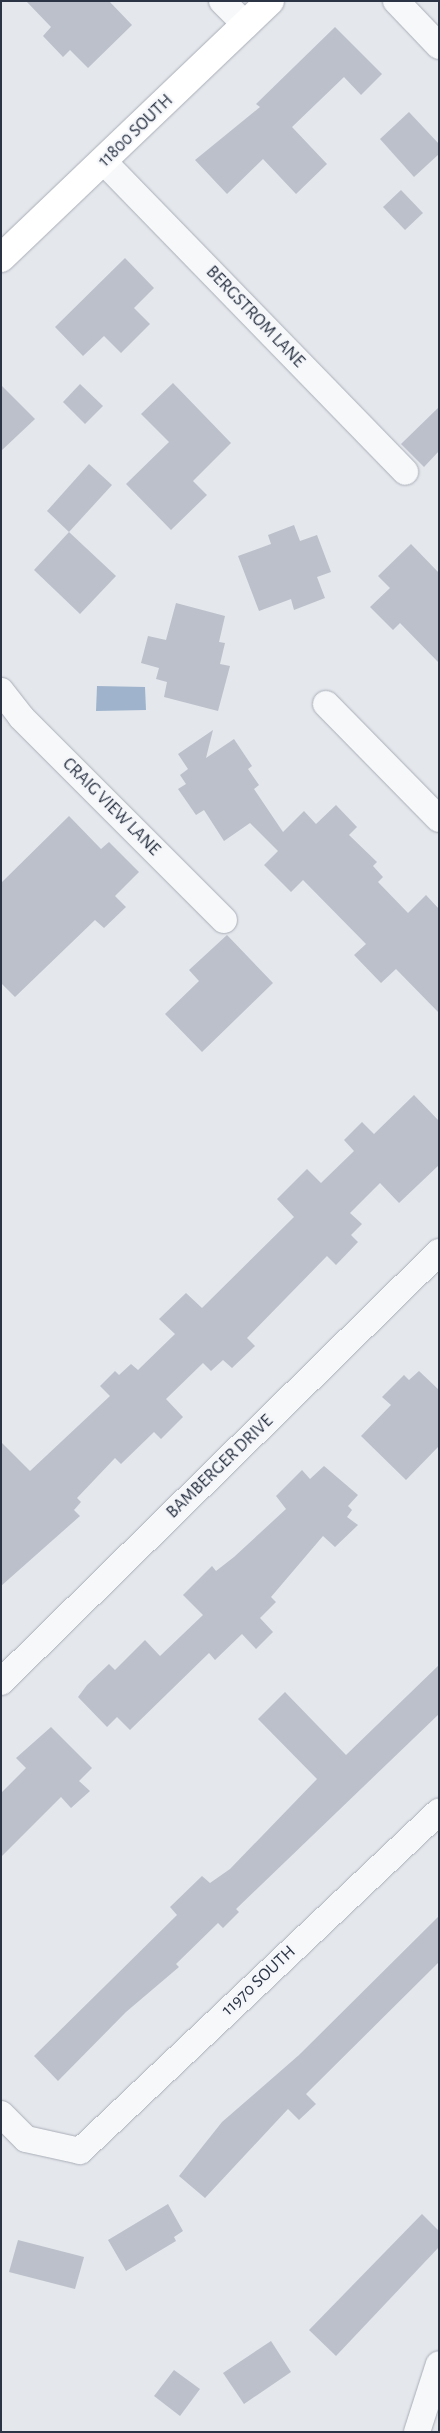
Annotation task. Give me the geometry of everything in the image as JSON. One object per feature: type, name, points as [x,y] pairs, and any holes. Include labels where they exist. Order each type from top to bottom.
[{"type":"main road","name":"11800 SOUTH","points":[[1,258],[104,162],[270,1]]},
{"type":"street","points":[[222,1],[246,25]]},
{"type":"street","points":[[396,1],[439,46]]},
{"type":"street","name":"BERGSTROM LANE","points":[[104,162],[405,472]]},
{"type":"street","name":"CRAIG VIEW LANE","points":[[1,691],[21,717],[224,920]]},
{"type":"street","points":[[326,704],[439,818]]},
{"type":"street","name":"BAMBERGER DRIVE","points":[[1,1682],[439,1252]]},
{"type":"street","name":"11970 SOUTH","points":[[1,2114],[26,2139],[80,2150],[439,1812]]},
{"type":"street","points":[[416,2432],[439,2364]]},
{"type":"water","points":[[97,686],[145,687],[146,710],[96,711]]},
{"type":"building","points":[[26,1],[109,1],[132,25],[88,68],[70,50],[63,57],[43,36],[51,27]]},
{"type":"building","points":[[335,27],[382,74],[361,95],[344,77],[292,127],[327,164],[296,194],[263,159],[227,194],[195,160],[260,107],[256,104]]},
{"type":"building","points":[[409,112],[439,144],[439,154],[414,177],[380,139]]},
{"type":"building","points":[[401,190],[423,213],[405,230],[383,207]]},
{"type":"building","points":[[125,258],[154,288],[134,308],[150,324],[121,353],[104,336],[83,356],[55,327]]},
{"type":"building","points":[[173,383],[231,443],[193,481],[207,495],[171,530],[126,484],[169,442],[141,414]]},
{"type":"building","points":[[80,384],[103,406],[85,424],[63,402]]},
{"type":"building","points":[[1,385],[35,419],[1,451]]},
{"type":"building","points":[[439,407],[439,451],[424,467],[401,444]]},
{"type":"building","points":[[89,464],[112,485],[69,532],[47,511]]},
{"type":"building","points":[[294,525],[300,541],[317,535],[331,572],[317,577],[325,598],[294,610],[291,599],[259,611],[238,556],[271,544],[268,535]]},
{"type":"building","points":[[69,532],[116,576],[80,614],[34,570]]},
{"type":"building","points":[[411,544],[439,573],[439,663],[400,623],[393,630],[370,607],[390,588],[378,576]]},
{"type":"building","points":[[176,603],[225,616],[219,642],[225,643],[220,664],[230,666],[218,711],[164,697],[167,682],[156,679],[159,668],[141,663],[148,636],[166,640]]},
{"type":"building","points":[[213,730],[206,758],[234,739],[252,766],[248,769],[259,785],[254,789],[283,832],[304,811],[316,824],[336,805],[357,827],[349,835],[377,862],[373,866],[383,877],[378,882],[408,913],[426,895],[439,909],[439,1013],[396,969],[381,983],[354,955],[366,944],[303,880],[291,892],[264,865],[278,851],[250,823],[224,841],[204,810],[196,815],[178,789],[186,784],[180,775],[188,769],[178,754]]},
{"type":"building","points":[[69,816],[101,849],[109,842],[139,872],[115,896],[126,907],[104,928],[95,920],[15,997],[1,983],[1,883]]},
{"type":"building","points":[[227,935],[273,983],[202,1052],[165,1014],[199,981],[189,970]]},
{"type":"building","points":[[414,1095],[439,1121],[439,1165],[399,1203],[380,1183],[350,1213],[362,1224],[351,1235],[358,1242],[336,1265],[327,1256],[247,1338],[255,1346],[232,1368],[223,1360],[211,1371],[203,1363],[166,1399],[183,1417],[161,1439],[154,1432],[121,1464],[115,1458],[77,1498],[81,1502],[74,1510],[80,1516],[1,1586],[1,1442],[30,1471],[110,1396],[100,1386],[115,1371],[119,1375],[131,1364],[138,1370],[175,1334],[159,1319],[186,1293],[202,1308],[294,1217],[277,1199],[307,1169],[321,1183],[354,1151],[344,1140],[362,1122],[374,1134]]},
{"type":"building","points":[[419,1371],[439,1390],[439,1446],[406,1480],[361,1436],[391,1405],[382,1397],[404,1375],[409,1380]]},
{"type":"building","points":[[324,1466],[358,1495],[348,1506],[352,1510],[347,1517],[358,1525],[335,1547],[323,1536],[271,1597],[276,1602],[260,1618],[273,1632],[256,1649],[242,1634],[215,1660],[209,1653],[130,1730],[117,1717],[107,1727],[78,1697],[87,1685],[109,1664],[115,1670],[145,1640],[160,1656],[203,1615],[183,1595],[212,1566],[216,1571],[286,1509],[276,1496],[302,1470],[310,1479]]},
{"type":"building","points":[[439,1665],[439,1714],[236,1909],[239,1912],[223,1928],[218,1923],[176,1964],[179,1967],[126,2012],[58,2081],[34,2056],[177,1915],[170,1907],[202,1876],[210,1883],[230,1869],[317,1779],[258,1719],[285,1692],[346,1755]]},
{"type":"building","points":[[51,1727],[92,1768],[79,1781],[90,1791],[71,1808],[61,1797],[1,1857],[1,1793],[26,1768],[16,1758]]},
{"type":"building","points":[[439,1916],[439,1962],[306,2094],[316,2104],[299,2120],[288,2109],[205,2198],[179,2176],[222,2122],[299,2055]]},
{"type":"building","points":[[168,2204],[183,2231],[174,2237],[176,2241],[126,2271],[108,2240]]},
{"type":"building","points":[[422,2214],[439,2231],[439,2247],[336,2356],[309,2330]]},
{"type":"building","points":[[18,2240],[84,2257],[75,2289],[9,2272]]},
{"type":"building","points":[[271,2341],[291,2372],[244,2404],[223,2373]]},
{"type":"building","points":[[174,2370],[200,2389],[180,2416],[154,2396]]}]
